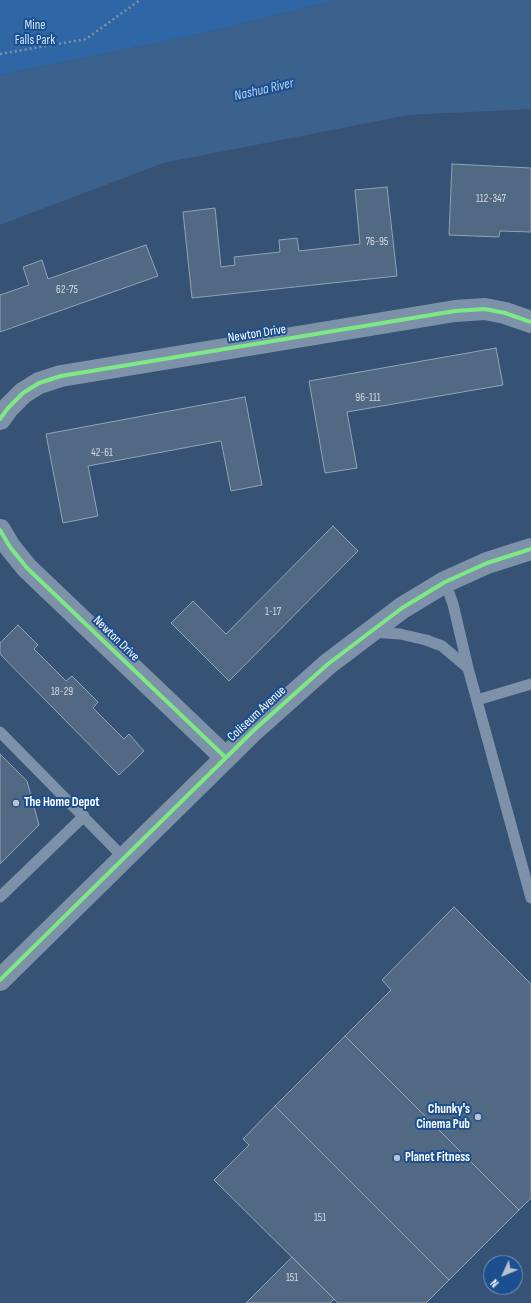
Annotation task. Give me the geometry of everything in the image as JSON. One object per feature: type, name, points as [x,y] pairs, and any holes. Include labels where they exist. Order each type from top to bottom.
[{"type":"street","name":"Newton Drive","points":[[0,419],[8,408],[23,394],[39,383],[62,376],[455,311],[485,309],[505,313],[531,322]]},
{"type":"street","name":"Newton Drive","points":[[0,530],[10,547],[27,568],[225,757]]},
{"type":"street","name":"Coliseum Avenue","points":[[0,980],[225,757],[289,697],[369,632],[402,608],[445,582],[487,563],[531,549]]},
{"type":"lane","points":[[445,582],[453,604],[468,668],[531,898]]},
{"type":"lane","points":[[369,632],[400,634],[426,640],[442,646],[468,668]]},
{"type":"lane","points":[[477,700],[531,684]]},
{"type":"lane","points":[[0,732],[124,857]]},
{"type":"lane","points":[[0,897],[84,816]]},
{"type":"path","points":[[0,54],[86,39],[140,0]]},
{"type":"green space","name":"Mine Falls Park","points":[[0,0],[336,0],[205,33],[0,75]]},
{"type":"water","name":"Nashua River","points":[[336,0],[531,0],[531,109],[409,115],[163,163],[0,225],[0,75],[205,33]]},
{"type":"building","points":[[452,164],[531,168],[531,232],[500,231],[499,237],[449,235]]},
{"type":"building","points":[[387,187],[397,276],[192,298],[183,212],[215,208],[221,267],[235,265],[234,257],[280,252],[279,240],[297,238],[299,251],[360,244],[355,190]]},
{"type":"building","points":[[146,245],[158,276],[0,332],[0,295],[29,285],[23,267],[42,260],[48,279]]},
{"type":"building","points":[[496,348],[503,385],[347,412],[357,468],[325,473],[309,381]]},
{"type":"building","points":[[245,397],[262,485],[231,491],[221,441],[88,466],[98,516],[63,523],[46,434]]},
{"type":"building","points":[[333,526],[358,551],[229,681],[171,623],[193,601],[226,634]]},
{"type":"building","points":[[18,625],[38,645],[34,649],[66,681],[72,676],[98,702],[93,708],[124,739],[129,734],[144,751],[119,775],[0,654],[0,643]]},
{"type":"building","name":"The Home Depot","points":[[0,754],[27,781],[39,825],[0,864]]},
{"type":"building","name":"Chunky's Cinema Pub","points":[[454,907],[531,984],[531,1198],[519,1210],[345,1036],[391,990],[382,980]]},
{"type":"building","name":"Planet Fitness","points":[[345,1036],[519,1210],[449,1280],[275,1106]]},
{"type":"building","points":[[275,1106],[449,1280],[426,1303],[338,1303],[214,1180],[249,1145],[243,1139]]},
{"type":"building","points":[[292,1257],[334,1299],[330,1303],[246,1303]]},
{"type":"cycle path","points":[[0,419],[8,408],[23,393],[39,383],[61,376],[455,311],[485,309],[505,313],[531,322]]},
{"type":"cycle path","points":[[0,530],[10,547],[27,568],[225,757]]},
{"type":"cycle path","points":[[0,980],[254,730],[328,664],[402,608],[445,582],[487,563],[531,549]]},
{"type":"place","name":"The Home Depot","points":[[16,803]]},
{"type":"place","name":"Chunky's Cinema Pub","points":[[478,1117]]},
{"type":"place","name":"Planet Fitness","points":[[397,1158]]}]
